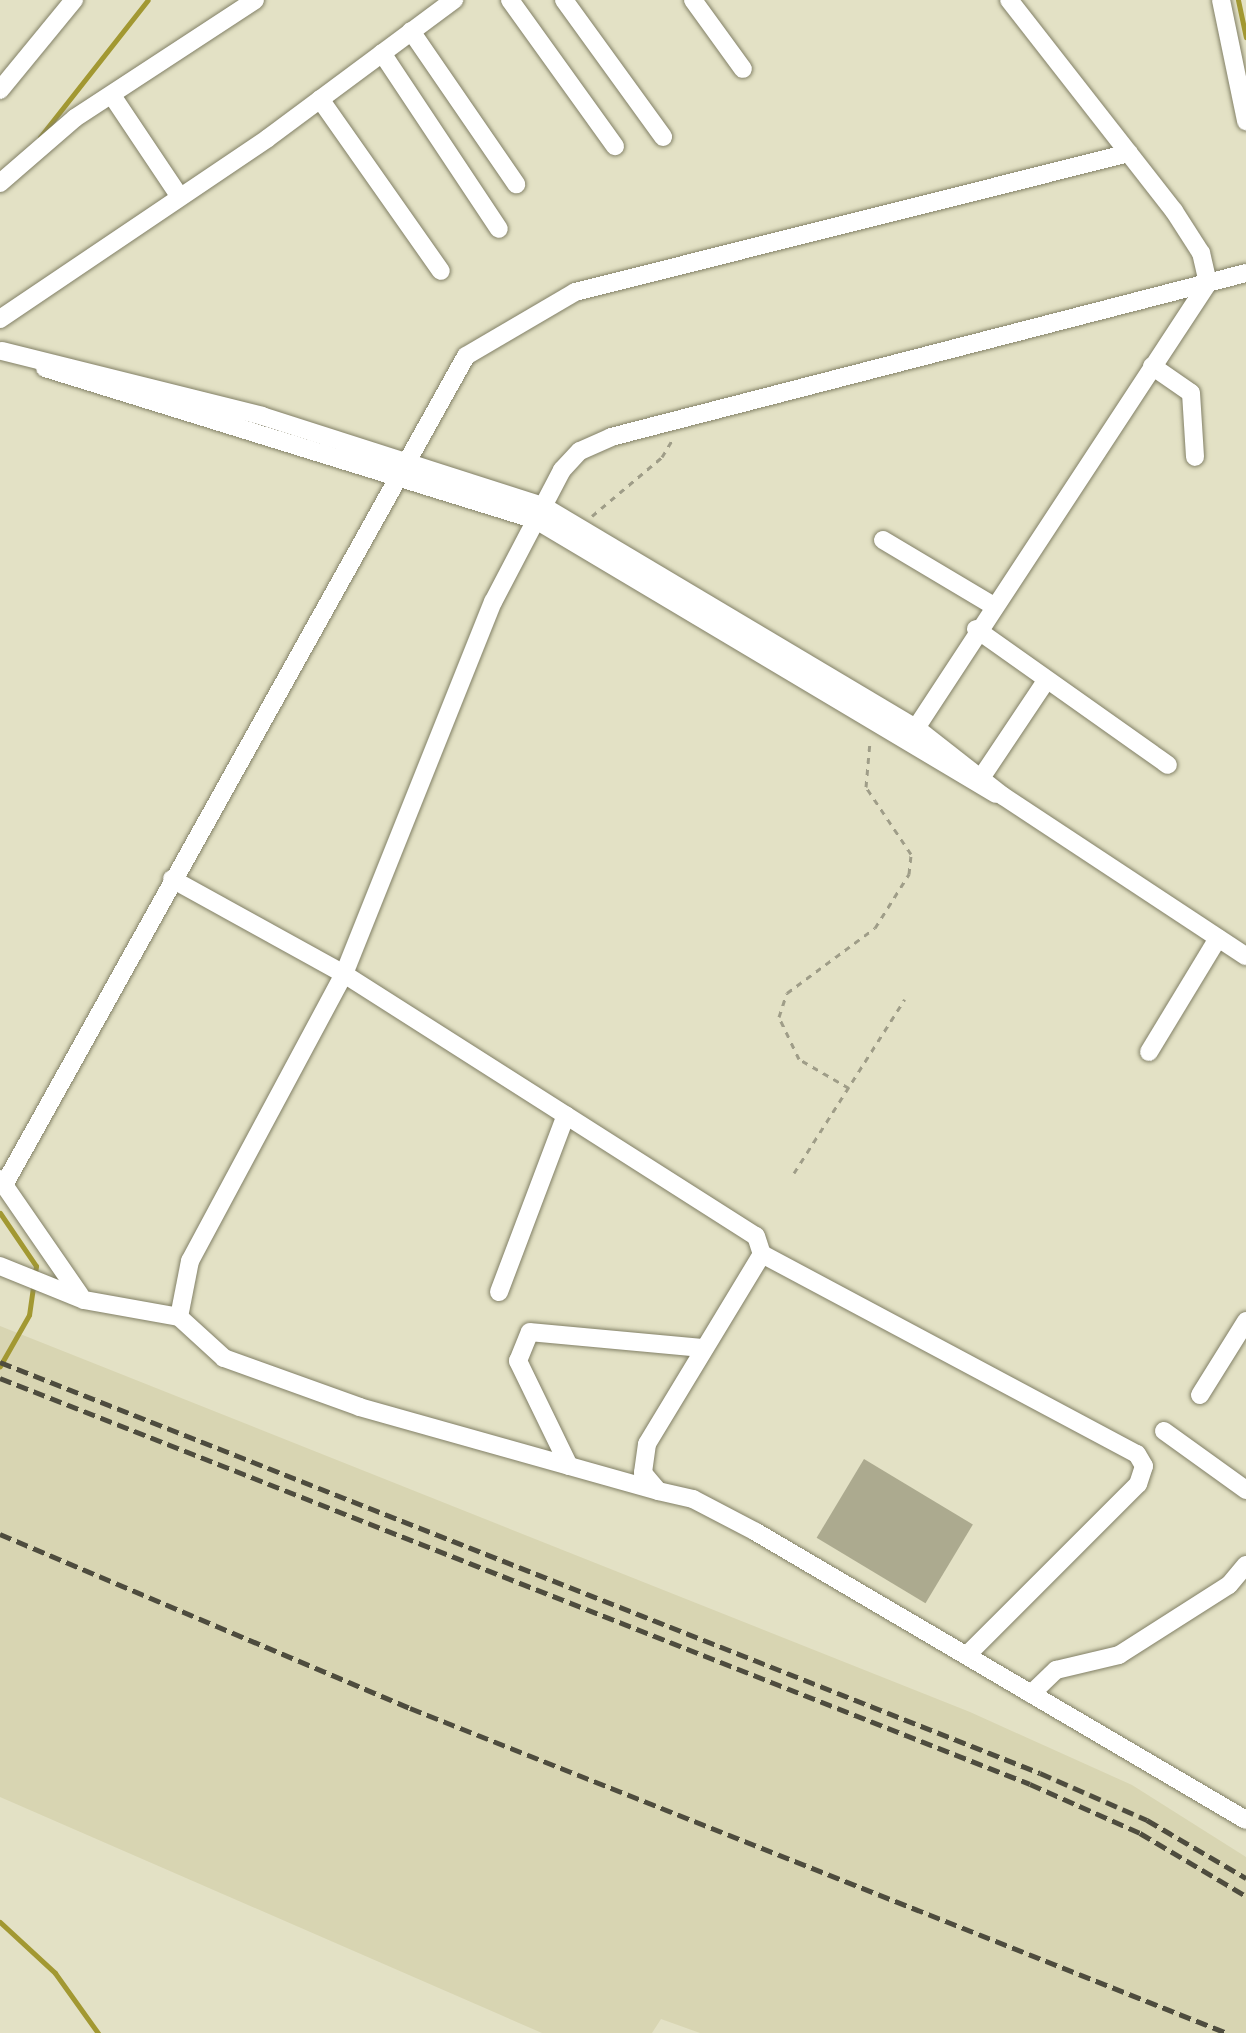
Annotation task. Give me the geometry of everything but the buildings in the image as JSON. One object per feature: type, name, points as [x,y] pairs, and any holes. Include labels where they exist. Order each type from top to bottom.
[{"type":"street","points":[[0,90],[74,0]]},
{"type":"street","points":[[0,183],[75,118],[113,97],[255,0]]},
{"type":"street","points":[[0,319],[320,99],[454,0]]},
{"type":"street","points":[[510,0],[615,146]]},
{"type":"street","points":[[564,0],[663,137]]},
{"type":"street","points":[[693,0],[743,69]]},
{"type":"street","points":[[916,728],[976,629],[1208,283],[1201,253],[1129,153],[1009,0]]},
{"type":"street","points":[[1221,0],[1246,121]]},
{"type":"street","points":[[411,31],[516,184]]},
{"type":"street","points":[[382,53],[499,229]]},
{"type":"street","points":[[113,97],[180,197]]},
{"type":"street","points":[[320,99],[441,271]]},
{"type":"street","points":[[84,1300],[2,1182],[466,356],[575,292],[1129,153]]},
{"type":"street","points":[[179,1317],[190,1261],[344,974],[493,602],[539,513],[580,451],[671,420],[1246,273]]},
{"type":"street","points":[[1,350],[14,348],[403,467],[585,528],[916,728],[983,775],[1003,796]]},
{"type":"street","points":[[1152,366],[1191,393],[1195,457]]},
{"type":"street","points":[[539,513],[1003,796],[1246,956]]},
{"type":"street","points":[[883,540],[992,605]]},
{"type":"street","points":[[976,629],[1168,765]]},
{"type":"street","points":[[983,775],[1046,681]]},
{"type":"street","points":[[172,879],[344,974],[740,1221],[762,1254],[1137,1454],[1144,1466],[1138,1484],[967,1655]]},
{"type":"street","points":[[1149,1052],[1218,938]]},
{"type":"street","points":[[499,1292],[566,1115]]},
{"type":"street","points":[[658,1491],[643,1473],[647,1444],[762,1254]]},
{"type":"street","points":[[8,1269],[84,1300],[179,1317],[224,1358],[360,1407],[693,1499],[756,1532],[1246,1820]]},
{"type":"street","points":[[1200,1395],[1246,1321]]},
{"type":"street","points":[[569,1466],[518,1361],[530,1332],[704,1348]]},
{"type":"street","points":[[1164,1431],[1246,1490]]},
{"type":"street","points":[[1031,1694],[1056,1670],[1119,1655],[1229,1585],[1246,1565]]},
{"type":"path","points":[[585,528],[605,502],[662,457],[672,443],[671,420]]},
{"type":"path","points":[[849,1088],[799,1059],[779,1017],[787,993],[875,928],[909,874],[911,854],[866,787],[868,746],[880,723]]},
{"type":"path","points":[[794,1173],[905,999]]},
{"type":"shaded area","points":[[0,1326],[970,1712],[1132,1785],[1246,1857],[1246,2033],[700,2033],[661,2019],[652,2033],[542,2033],[0,1797]]},
{"type":"waterway","points":[[40,137],[148,0]]},
{"type":"waterway","points":[[1238,0],[1246,37]]},
{"type":"waterway","points":[[0,1213],[36,1266],[29,1315],[0,1366]]},
{"type":"waterway","points":[[0,1922],[55,1973],[98,2033]]},
{"type":"railway","points":[[0,1362],[1040,1773],[1147,1820],[1246,1878]]},
{"type":"railway","points":[[0,1378],[1030,1784],[1140,1833],[1246,1896]]},
{"type":"railway","points":[[0,1534],[410,1708],[1227,2033]]}]
